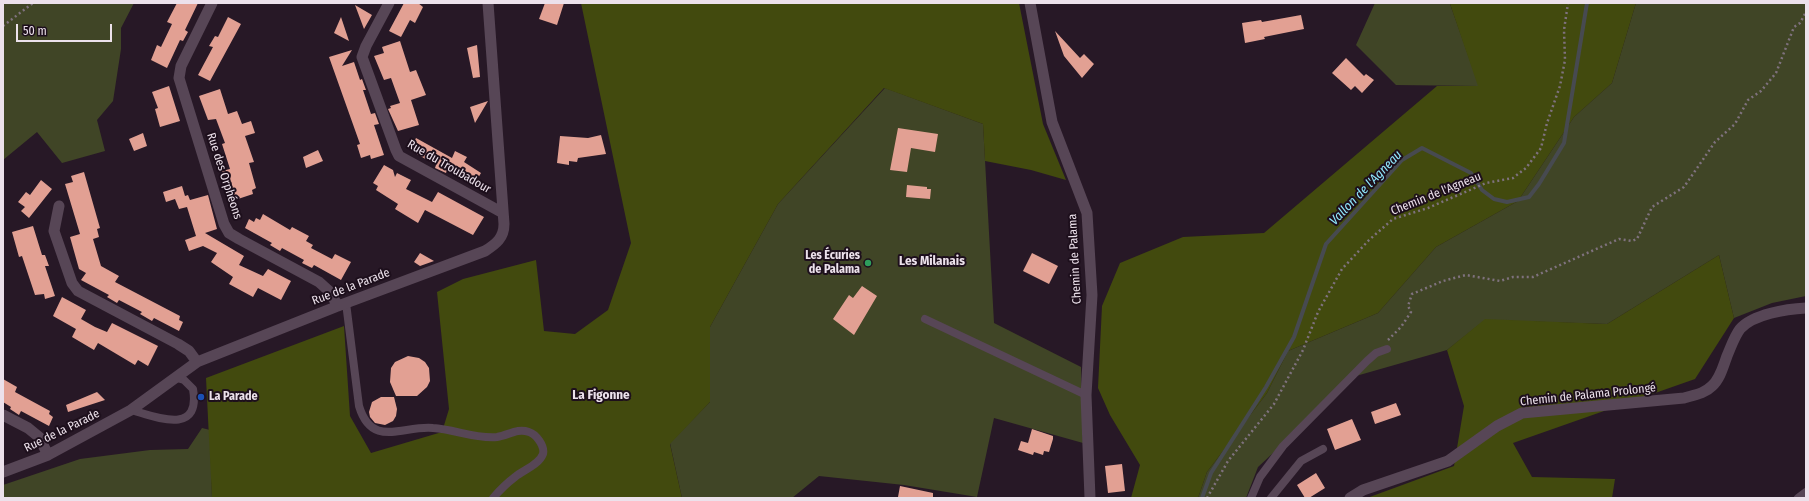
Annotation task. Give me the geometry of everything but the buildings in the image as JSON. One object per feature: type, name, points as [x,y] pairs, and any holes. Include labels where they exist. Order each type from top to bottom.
[{"type":"street","name":"Rue des Orphéons","points":[[212,3],[181,66],[179,78],[224,224],[229,233],[238,240],[319,282],[342,304]]},
{"type":"street","name":"Rue du Troubadour","points":[[389,3],[366,46],[362,57],[399,156],[503,212]]},
{"type":"street","name":"Rue de la Parade","points":[[3,472],[48,455],[131,410],[197,362],[342,304],[485,251],[496,244],[504,233],[488,3]]},
{"type":"street","name":"Chemin de Palama","points":[[1030,3],[1052,122],[1087,213],[1092,295],[1086,395],[1090,498]]},
{"type":"street","points":[[59,206],[54,231],[72,283],[78,291],[178,344],[189,351],[197,362]]},
{"type":"street","name":"Chemin de Palama Prolongé","points":[[1350,498],[1363,490],[1448,461],[1497,426],[1522,413],[1684,398],[1702,393],[1713,386],[1720,376],[1733,340],[1741,328],[1752,319],[1791,309],[1806,308]]},
{"type":"street","points":[[3,415],[28,428],[39,437],[48,455]]},
{"type":"lane","points":[[342,304],[359,406],[363,420],[375,429],[386,434],[432,427],[477,436],[497,437],[520,430],[532,432],[542,444],[543,453],[537,462],[515,477],[493,498]]},
{"type":"lane","points":[[925,319],[1086,395]]},
{"type":"lane","points":[[1251,498],[1260,477],[1283,446],[1376,353],[1387,349]]},
{"type":"lane","points":[[131,410],[169,421],[179,421],[187,416],[194,407],[193,389],[184,380],[177,378]]},
{"type":"lane","points":[[1271,498],[1300,461],[1324,449]]},
{"type":"lane","points":[[1798,498],[1806,492]]},
{"type":"path","points":[[3,26],[32,3]]},
{"type":"path","name":"Chemin de l'Agneau","points":[[1206,498],[1228,461],[1274,404],[1303,350],[1318,312],[1342,269],[1369,240],[1393,219],[1428,208],[1486,183],[1513,178],[1526,168],[1541,148],[1547,123],[1560,86],[1565,60],[1564,30],[1568,3]]},
{"type":"path","points":[[1376,353],[1401,327],[1411,312],[1408,306],[1412,294],[1424,288],[1466,274],[1500,281],[1513,277],[1533,277],[1619,239],[1632,241],[1637,239],[1652,207],[1684,187],[1715,142],[1735,124],[1748,100],[1761,91],[1776,73],[1794,27],[1800,23],[1806,12]]},
{"type":"green space","points":[[3,3],[134,3],[121,28],[121,49],[113,101],[97,120],[105,151],[62,163],[37,132],[3,160]]},
{"type":"green space","points":[[581,3],[1019,3],[1043,124],[1066,180],[1031,170],[985,161],[983,124],[884,88],[778,204],[710,327],[710,402],[670,444],[682,498],[212,498],[206,378],[344,326],[350,416],[371,453],[442,432],[449,409],[437,292],[463,279],[536,260],[544,331],[575,334],[608,310],[631,243]]},
{"type":"green space","points":[[1375,3],[1451,3],[1450,4],[1479,86],[1396,85],[1356,45]]},
{"type":"green space","points":[[1636,3],[1806,3],[1806,296],[1772,303],[1734,318],[1719,255],[1607,324],[1485,320],[1447,350],[1356,376],[1258,467],[1246,498],[1198,498],[1207,472],[1267,393],[1288,351],[1378,313],[1436,247],[1518,201],[1574,117],[1612,83]]},
{"type":"green space","points":[[1636,3],[1612,83],[1574,117],[1518,201],[1436,247],[1378,313],[1288,351],[1267,393],[1207,472],[1198,498],[1131,498],[1140,465],[1110,415],[1098,388],[1102,306],[1120,263],[1183,237],[1264,233],[1437,86],[1478,86],[1450,4]]},
{"type":"green space","name":"Les Écuries de Palama","points":[[885,88],[983,124],[994,323],[1081,367],[1083,443],[994,418],[977,497],[904,485],[819,476],[792,498],[682,498],[670,443],[710,402],[710,327],[778,204]]},
{"type":"green space","points":[[1719,255],[1734,318],[1695,379],[1513,443],[1532,477],[1615,479],[1612,498],[1367,498],[1454,466],[1464,406],[1447,350],[1485,319],[1607,324]]},
{"type":"green space","points":[[202,428],[210,430],[212,498],[3,498],[3,485],[80,459],[150,450],[188,449]]},
{"type":"waterway","name":"Vallon de l'Agneau","points":[[1202,498],[1211,473],[1266,387],[1294,337],[1326,244],[1402,160],[1422,148],[1471,173],[1482,190],[1494,199],[1507,202],[1529,197],[1539,184],[1564,143],[1587,3]]},
{"type":"place","name":"Les Écuries de Palama","points":[[868,263]]},
{"type":"place","name":"La Parade","points":[[201,397]]},
{"type":"district","name":"Les Milanais","points":[[932,261]]},
{"type":"district","name":"La Figonne","points":[[601,395]]}]
